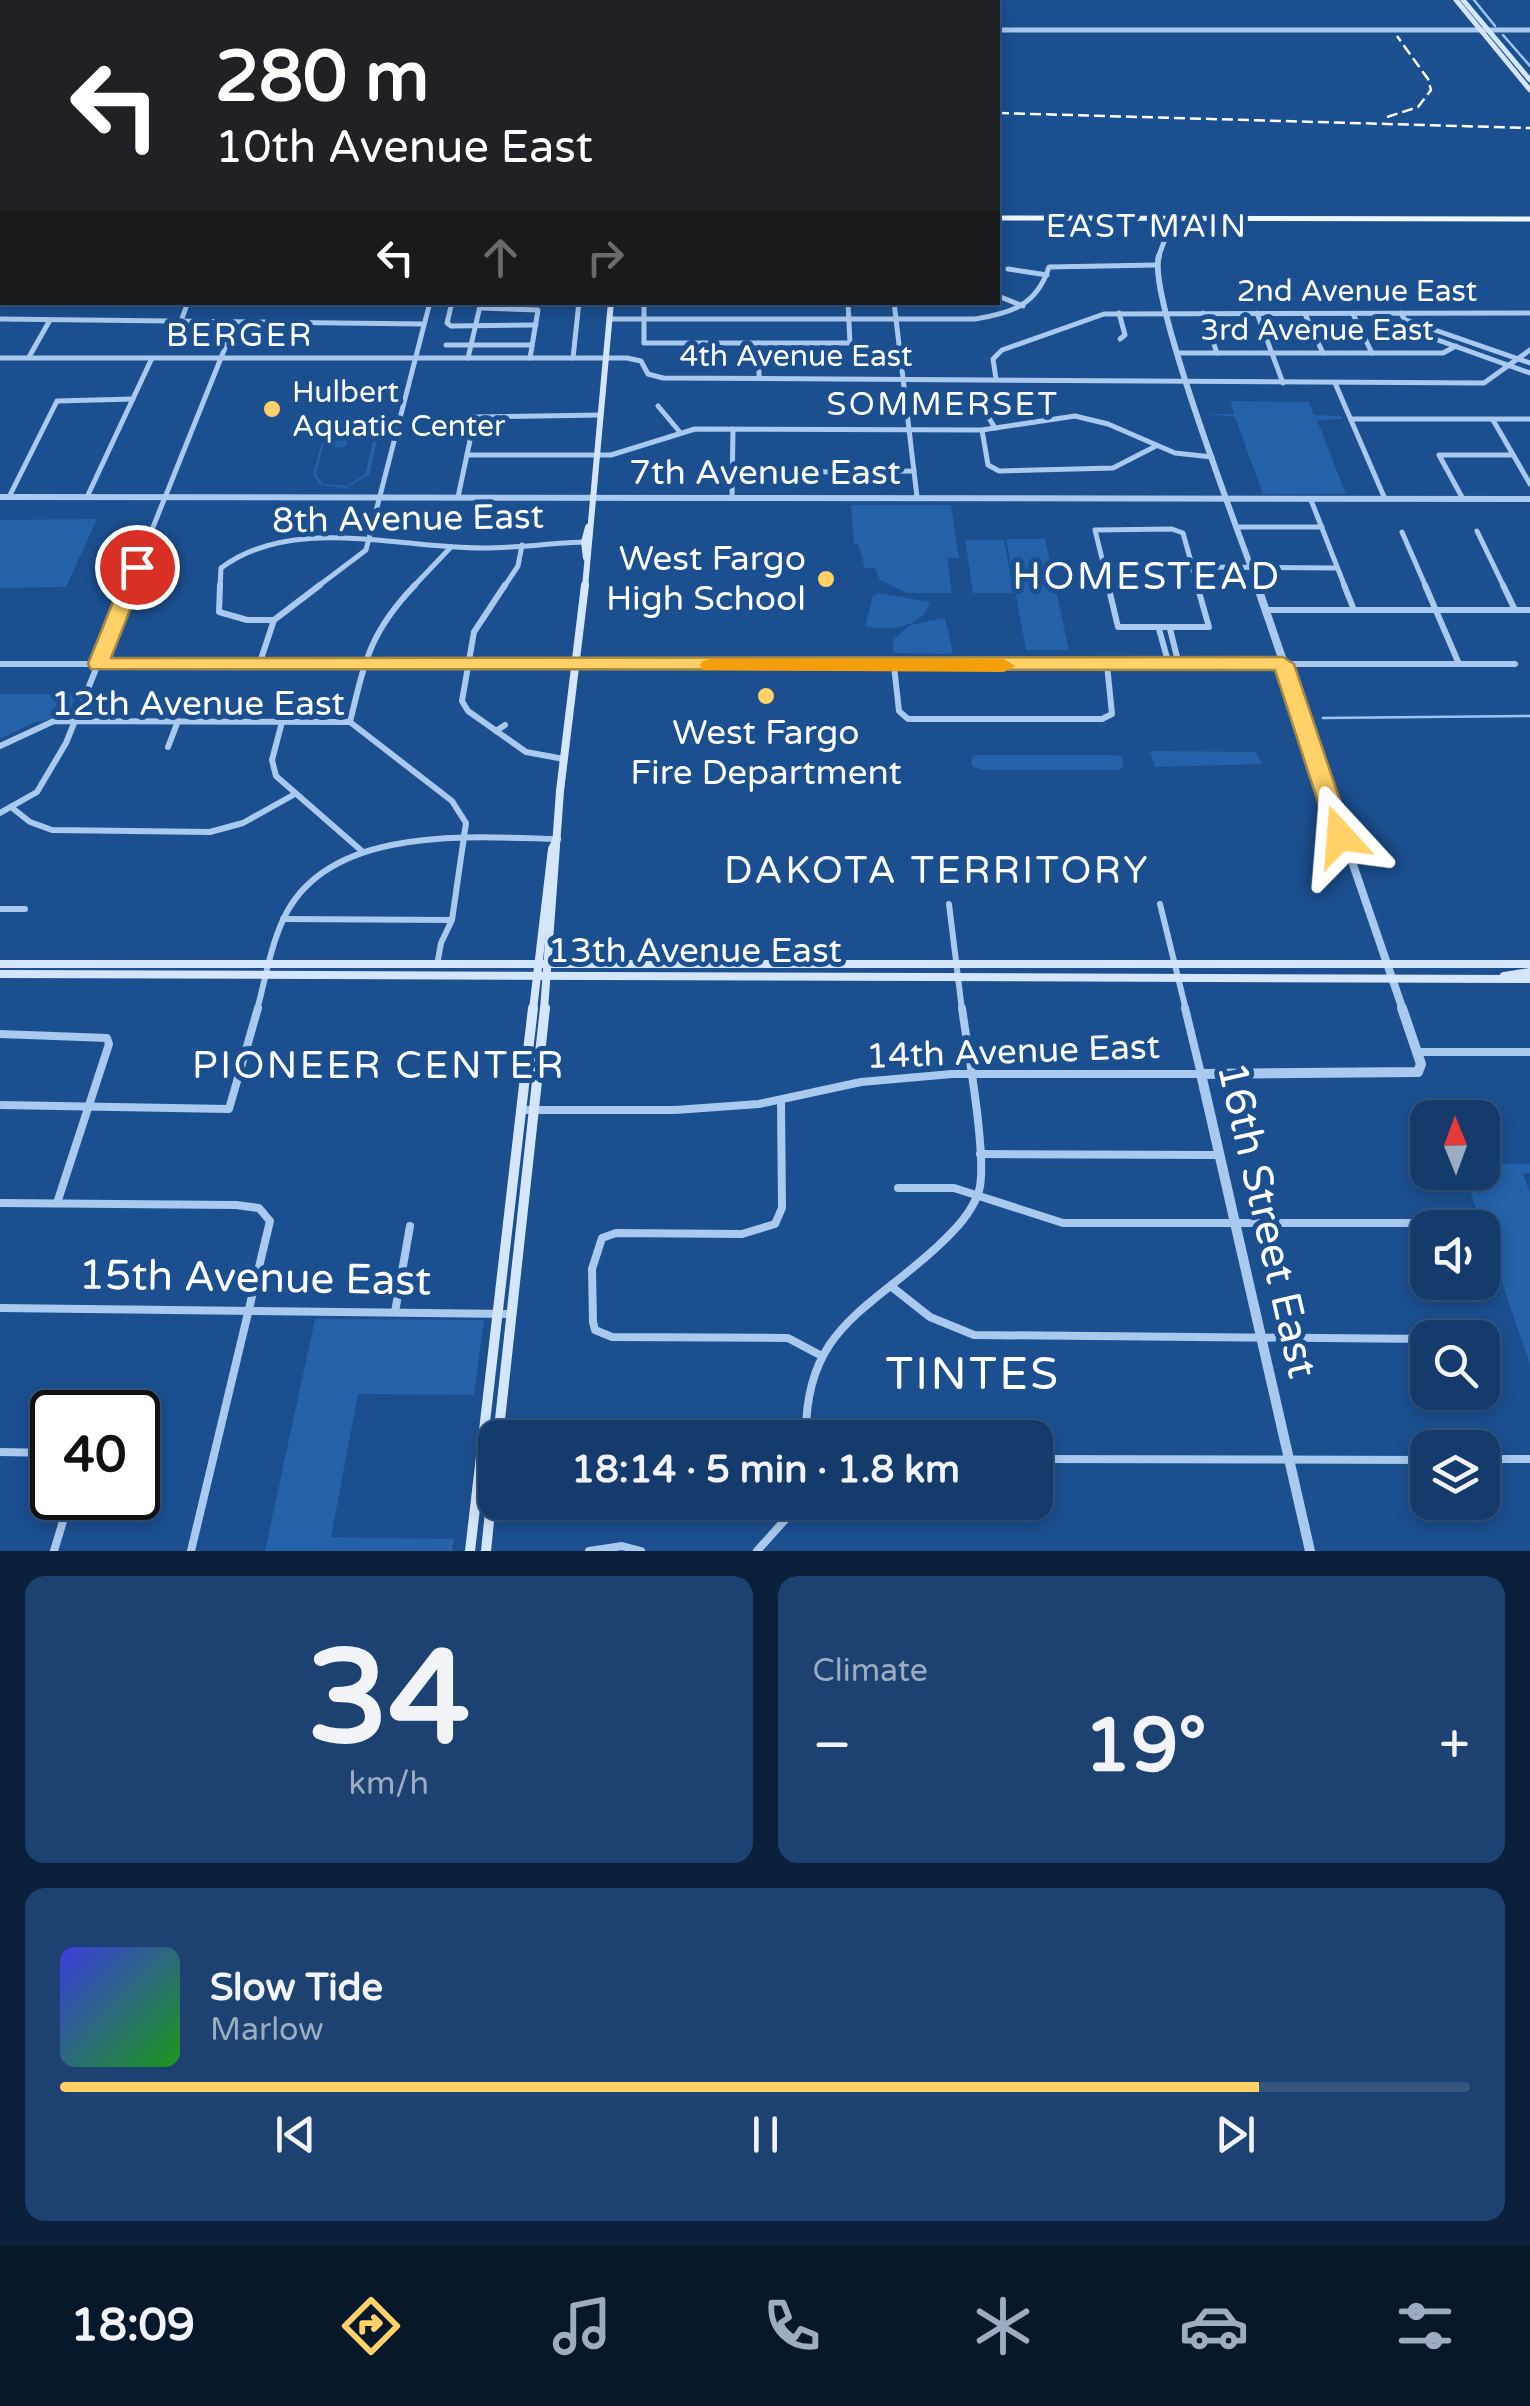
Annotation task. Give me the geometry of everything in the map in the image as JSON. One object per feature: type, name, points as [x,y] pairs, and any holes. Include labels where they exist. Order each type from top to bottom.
[{"type":"main road","points":[[1460,0],[1530,80]]},
{"type":"main road","points":[[1460,0],[1530,90]]},
{"type":"main road","points":[[1388,219],[1426,213]]},
{"type":"main road","points":[[1434,218],[1475,214]]},
{"type":"main road","points":[[1000,216],[1530,216]]},
{"type":"main road","points":[[1158,216],[1530,216]]},
{"type":"main road","points":[[586,558],[584,542],[611,305]]},
{"type":"main road","points":[[486,1420],[504,1314],[559,855],[564,759],[590,542],[588,526]]},
{"type":"main road","name":"13th Avenue East","points":[[0,964],[437,966],[543,972],[959,979],[1530,976]]},
{"type":"main road","name":"13th Avenue East","points":[[0,974],[266,976],[1530,964]]},
{"type":"main road","points":[[499,1420],[504,1314]]},
{"type":"main road","points":[[470,1551],[478,1477]]},
{"type":"main road","points":[[486,1551],[489,1520]]},
{"type":"street","points":[[1000,30],[1530,30]]},
{"type":"street","points":[[1158,216],[1165,239],[1156,264],[1176,353],[1416,1052],[1530,1052]]},
{"type":"street","points":[[610,319],[975,318],[1024,306],[1039,295],[1049,267],[1156,264]]},
{"type":"street","points":[[1008,269],[1047,275]]},
{"type":"street","points":[[1000,297],[1024,306]]},
{"type":"street","points":[[181,321],[187,305]]},
{"type":"street","points":[[258,665],[274,620],[362,556],[429,305]]},
{"type":"street","points":[[451,305],[447,323],[451,326],[536,325]]},
{"type":"street","points":[[468,358],[480,305],[537,309],[530,358]]},
{"type":"street","points":[[573,358],[579,305]]},
{"type":"street","points":[[644,305],[642,342],[656,344],[840,344],[851,340],[848,305]]},
{"type":"street","points":[[894,305],[916,498]]},
{"type":"street","name":"2nd Avenue East","points":[[996,379],[993,359],[1002,350],[1056,334],[1087,317],[1164,313],[1530,313]]},
{"type":"street","points":[[1203,313],[1217,353]]},
{"type":"street","points":[[1120,314],[1125,334],[1120,340]]},
{"type":"street","points":[[1256,314],[1283,383]]},
{"type":"street","points":[[1305,314],[1323,353]]},
{"type":"street","points":[[1353,314],[1372,353]]},
{"type":"street","points":[[1401,314],[1410,330],[1530,374]]},
{"type":"street","points":[[0,319],[424,324]]},
{"type":"street","points":[[29,358],[50,319]]},
{"type":"street","points":[[1406,320],[1530,363]]},
{"type":"street","points":[[0,813],[38,792],[48,780],[234,323]]},
{"type":"street","points":[[759,343],[759,378]]},
{"type":"street","points":[[446,345],[532,345]]},
{"type":"street","name":"3rd Avenue East","points":[[1176,353],[1443,353],[1456,346]]},
{"type":"street","name":"4th Avenue East","points":[[0,358],[607,358],[641,361],[648,374],[656,378],[1484,383],[1530,350]]},
{"type":"street","points":[[87,497],[152,358]]},
{"type":"street","points":[[1335,383],[1386,499]]},
{"type":"street","points":[[4,497],[58,401],[133,399]]},
{"type":"street","points":[[658,406],[679,432]]},
{"type":"street","points":[[458,498],[475,417],[600,414]]},
{"type":"street","points":[[466,454],[596,455],[626,452],[679,432],[982,430],[1056,416],[1108,424],[1156,446],[1189,456],[1212,457]]},
{"type":"street","points":[[989,418],[995,428]]},
{"type":"street","points":[[1108,424],[1118,418]]},
{"type":"street","points":[[1350,418],[1530,419]]},
{"type":"street","points":[[1493,419],[1530,484]]},
{"type":"street","points":[[732,429],[732,498]]},
{"type":"street","points":[[982,430],[991,470],[1114,468],[1156,446]]},
{"type":"street","points":[[1463,498],[1439,454],[1513,455]]},
{"type":"street","points":[[1074,462],[1077,471]]},
{"type":"street","points":[[817,472],[914,471]]},
{"type":"street","name":"7th Avenue East","points":[[4,497],[1530,499]]},
{"type":"street","points":[[1312,500],[1354,610]]},
{"type":"street","points":[[1236,526],[1322,527]]},
{"type":"street","points":[[1095,530],[1179,530],[1194,567],[1209,626],[1118,627],[1095,530]]},
{"type":"street","points":[[1478,531],[1516,610]]},
{"type":"street","points":[[1402,532],[1460,664]]},
{"type":"street","name":"8th Avenue East","points":[[274,620],[247,620],[219,612],[222,568],[235,556],[272,544],[369,541],[522,546],[584,542]]},
{"type":"street","points":[[350,722],[364,665],[384,618],[452,546]]},
{"type":"street","points":[[522,546],[518,566],[474,632],[462,701],[468,710],[534,756],[564,759]]},
{"type":"street","points":[[1194,567],[1337,568]]},
{"type":"street","points":[[1265,610],[1530,610]]},
{"type":"street","points":[[1160,629],[1170,665]]},
{"type":"street","points":[[1170,629],[1179,664]]},
{"type":"street","points":[[0,664],[1514,664]]},
{"type":"street","points":[[894,666],[898,711],[903,717],[1108,718],[1112,711],[1107,665]]},
{"type":"street","name":"12th Avenue East","points":[[0,746],[38,726],[75,721],[350,722],[452,801],[466,823],[465,839]]},
{"type":"street","points":[[168,747],[178,721]]},
{"type":"street","points":[[282,722],[272,771],[363,852]]},
{"type":"street","points":[[496,731],[506,725]]},
{"type":"street","points":[[11,807],[30,822],[52,830],[197,833],[244,823],[295,794]]},
{"type":"street","points":[[437,966],[441,943],[452,920],[465,839]]},
{"type":"street","points":[[0,1105],[229,1109],[282,919],[311,881],[363,852],[402,842],[557,839]]},
{"type":"street","points":[[807,1420],[809,1387],[820,1355],[844,1325],[892,1287],[956,1226],[978,1196],[980,1154],[949,904]]},
{"type":"street","name":"16th Street East","points":[[1160,904],[1310,1551]]},
{"type":"street","points":[[0,909],[25,909]]},
{"type":"street","points":[[282,919],[452,920]]},
{"type":"street","points":[[0,1034],[107,1038],[109,1044],[57,1203]]},
{"type":"street","name":"14th Avenue East","points":[[526,1110],[688,1110],[781,1101],[861,1082],[970,1074],[1390,1074],[1418,1072],[1421,1067],[1416,1052]]},
{"type":"street","points":[[781,1101],[782,1208],[778,1220],[769,1229],[747,1233],[616,1233],[602,1238],[595,1248],[589,1315],[595,1330],[612,1338],[788,1338],[820,1355]]},
{"type":"street","points":[[980,1154],[1220,1155]]},
{"type":"street","points":[[898,1188],[954,1188],[1064,1223],[1410,1223]]},
{"type":"street","points":[[0,1203],[259,1208],[270,1221],[190,1551]]},
{"type":"street","points":[[395,1312],[410,1226]]},
{"type":"street","points":[[892,1287],[920,1312],[952,1331],[974,1336],[1410,1338]]},
{"type":"street","name":"15th Avenue East","points":[[0,1308],[504,1314]]},
{"type":"street","points":[[0,1452],[30,1453]]},
{"type":"street","points":[[1053,1459],[1410,1460]]},
{"type":"street","points":[[1500,1459],[1530,1459]]},
{"type":"street","points":[[54,1551],[63,1520]]},
{"type":"street","points":[[756,1551],[784,1520]]},
{"type":"street","points":[[589,1551],[622,1546],[641,1551]]},
{"type":"shaded area","points":[[1230,401],[1309,402],[1314,415],[1341,416],[1343,419],[1317,420],[1346,494],[1263,494],[1235,417],[1205,414],[1234,414]]},
{"type":"shaded area","points":[[354,419],[372,421],[380,429],[369,475],[346,488],[320,485],[313,475],[321,446],[329,431],[343,421]],"holes":[[[354,420],[375,428],[336,428],[335,447],[345,447],[351,436],[373,436],[376,429],[365,475],[346,486],[323,484],[316,474],[323,447],[336,427]]]},
{"type":"shaded area","points":[[851,505],[951,505],[959,558],[947,558],[952,593],[907,593],[880,580],[875,568],[865,568],[858,544],[854,544]]},
{"type":"shaded area","points":[[97,519],[66,587],[0,588],[0,520]]},
{"type":"shaded area","points":[[1006,539],[1045,539],[1069,650],[1026,650]]},
{"type":"shaded area","points":[[965,540],[1004,540],[1014,593],[973,593]]},
{"type":"shaded area","points":[[879,593],[930,602],[912,623],[894,628],[865,626],[873,596]]},
{"type":"shaded area","points":[[945,618],[953,652],[893,653],[893,640],[910,625]]},
{"type":"shaded area","points":[[0,694],[77,694],[67,717],[35,722],[0,739]]},
{"type":"shaded area","points":[[1256,752],[1262,764],[1155,767],[1150,753]]},
{"type":"shaded area","points":[[1116,755],[1122,757],[1124,767],[981,770],[972,766],[971,758]]},
{"type":"shaded area","points":[[1500,1163],[1530,1164],[1530,1173],[1523,1174],[1530,1193],[1530,1364],[1500,1277],[1500,1210],[1477,1210],[1470,1190],[1500,1190]]},
{"type":"shaded area","points":[[315,1319],[484,1320],[474,1395],[358,1394],[331,1537],[454,1539],[452,1551],[265,1551]]},
{"type":"waterway","points":[[1474,0],[1495,26]]},
{"type":"waterway","points":[[1503,35],[1530,66]]},
{"type":"waterway","points":[[1323,718],[1530,716]]},
{"type":"railway","points":[[1387,117],[1418,107],[1431,90],[1428,79],[1397,36]]},
{"type":"railway","points":[[1000,113],[1530,128]]},
{"type":"slow traffic","points":[[710,665],[1004,666]]},
{"type":"place","name":"Hulbert Aquatic Center","points":[[272,409]]},
{"type":"place","name":"West Fargo High School","points":[[826,579]]},
{"type":"place","name":"West Fargo Fire Department","points":[[766,696]]},
{"type":"district","name":"EAST MAIN","points":[[1147,227]]},
{"type":"district","name":"BERGER","points":[[240,336]]},
{"type":"district","name":"SOMMERSET","points":[[943,405]]},
{"type":"district","name":"HOMESTEAD","points":[[1147,577]]},
{"type":"district","name":"DAKOTA TERRITORY","points":[[937,871]]},
{"type":"district","name":"PIONEER CENTER","points":[[379,1066]]},
{"type":"district","name":"TINTES","points":[[973,1375]]},
{"type":"route","points":[[137,567],[98,664],[1283,664],[1340,836]]}]
